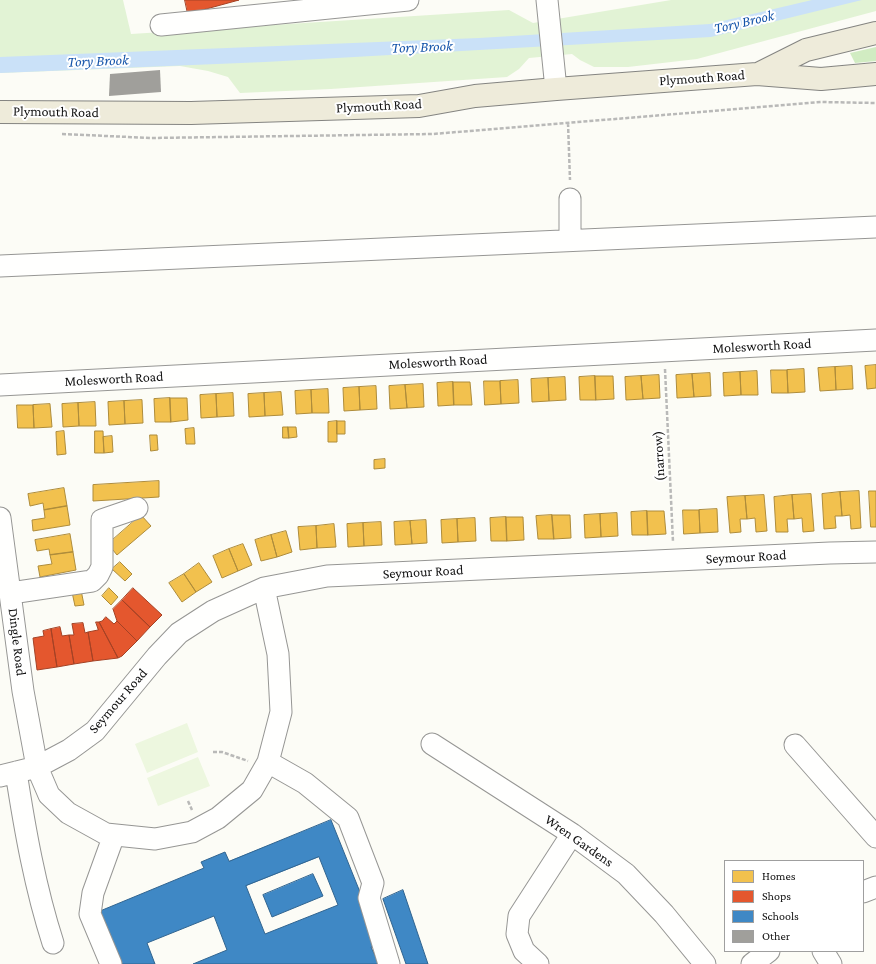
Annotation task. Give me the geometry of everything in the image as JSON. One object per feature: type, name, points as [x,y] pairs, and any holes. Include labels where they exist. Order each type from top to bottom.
[{"type":"main road","name":"Plymouth Road","points":[[757,74],[806,50],[876,33]]},
{"type":"main road","name":"Plymouth Road","points":[[0,112],[191,114],[419,106],[475,96],[757,74],[821,79],[876,74]]},
{"type":"street","points":[[161,25],[408,0]]},
{"type":"street","points":[[548,10],[556,89]]},
{"type":"street","points":[[570,199],[570,240]]},
{"type":"street","points":[[0,266],[876,227]]},
{"type":"street","name":"Molesworth Road","points":[[0,385],[876,340]]},
{"type":"street","points":[[11,593],[92,581],[98,575],[102,567],[102,520],[137,508]]},
{"type":"street","name":"Dingle Road","points":[[0,518],[23,691],[37,766],[49,795],[68,813],[106,834],[155,839],[192,832],[218,818],[252,790],[265,767],[281,712],[278,654],[264,588]]},
{"type":"street","name":"Seymour Road","points":[[8,774],[37,766],[69,750],[95,731],[157,656],[179,633],[213,611],[264,588],[327,576],[830,552],[876,552]]},
{"type":"street","name":"Wren Gardens","points":[[432,744],[572,834],[626,874],[664,914],[705,964]]},
{"type":"street","points":[[795,745],[876,837]]},
{"type":"street","points":[[265,767],[305,783],[348,818],[373,883],[369,898],[389,964]]},
{"type":"street","points":[[8,774],[43,912],[53,944]]},
{"type":"street","points":[[538,964],[524,951],[517,934],[518,916],[572,834]]},
{"type":"street","points":[[111,964],[90,914],[93,893],[114,835]]},
{"type":"street","points":[[864,892],[876,887]]},
{"type":"street","points":[[752,964],[768,952]]},
{"type":"street","points":[[824,952],[831,964]]},
{"type":"path","points":[[56,134],[151,138],[425,134],[821,102],[876,103]]},
{"type":"path","points":[[568,123],[570,199]]},
{"type":"path","name":"(narrow)","points":[[664,350],[674,560]]},
{"type":"path","points":[[213,752],[222,752],[265,767]]},
{"type":"green space","points":[[0,0],[123,0],[131,34],[509,10],[533,23],[671,0],[876,0],[876,11],[697,59],[628,67],[594,67],[572,54],[529,58],[519,69],[507,77],[331,89],[240,93],[228,77],[208,71],[180,66],[0,73]]},
{"type":"green space","points":[[876,47],[876,61],[855,63],[850,53]]},
{"type":"green space","points":[[187,723],[198,752],[147,773],[135,744]]},
{"type":"green space","points":[[198,757],[210,786],[158,806],[147,778]]},
{"type":"water","name":"Tory Brook","points":[[812,0],[862,0],[711,37],[265,62],[0,73],[0,57],[479,38],[710,24]]},
{"type":"building: Homes","points":[[876,365],[876,388],[867,389],[865,366]]},
{"type":"building: Homes","points":[[852,366],[853,389],[836,390],[835,367]]},
{"type":"building: Homes","points":[[835,367],[836,390],[820,391],[818,368]]},
{"type":"building: Homes","points":[[804,369],[805,392],[788,393],[787,370]]},
{"type":"building: Homes","points":[[771,370],[787,370],[788,393],[772,393]]},
{"type":"building: Homes","points":[[757,371],[758,395],[741,395],[740,372]]},
{"type":"building: Homes","points":[[740,372],[741,395],[724,396],[723,373]]},
{"type":"building: Homes","points":[[710,373],[711,396],[694,397],[692,374]]},
{"type":"building: Homes","points":[[692,374],[694,397],[677,398],[676,375]]},
{"type":"building: Homes","points":[[659,375],[660,398],[643,399],[641,376]]},
{"type":"building: Homes","points":[[595,376],[596,400],[580,400],[579,377]]},
{"type":"building: Homes","points":[[595,376],[613,376],[614,399],[596,400]]},
{"type":"building: Homes","points":[[641,376],[643,399],[626,400],[625,377]]},
{"type":"building: Homes","points":[[565,377],[566,400],[549,401],[548,378]]},
{"type":"building: Homes","points":[[548,378],[549,401],[532,402],[531,379]]},
{"type":"building: Homes","points":[[518,380],[519,403],[501,404],[500,381]]},
{"type":"building: Homes","points":[[484,381],[500,381],[501,404],[485,405]]},
{"type":"building: Homes","points":[[453,382],[454,405],[438,406],[437,383]]},
{"type":"building: Homes","points":[[453,382],[470,382],[472,405],[454,405]]},
{"type":"building: Homes","points":[[423,384],[424,407],[407,408],[405,385]]},
{"type":"building: Homes","points":[[405,385],[407,408],[390,409],[389,386]]},
{"type":"building: Homes","points":[[376,386],[377,409],[360,410],[359,387]]},
{"type":"building: Homes","points":[[359,387],[360,410],[344,411],[343,388]]},
{"type":"building: Homes","points":[[328,389],[329,413],[312,413],[311,390]]},
{"type":"building: Homes","points":[[311,390],[312,413],[296,414],[295,391]]},
{"type":"building: Homes","points":[[281,392],[283,415],[265,416],[264,393]]},
{"type":"building: Homes","points":[[233,393],[234,416],[217,417],[216,394]]},
{"type":"building: Homes","points":[[264,393],[265,416],[249,417],[248,394]]},
{"type":"building: Homes","points":[[216,394],[217,417],[201,418],[200,395]]},
{"type":"building: Homes","points":[[170,398],[171,422],[155,422],[154,399]]},
{"type":"building: Homes","points":[[170,398],[187,398],[188,420],[171,422]]},
{"type":"building: Homes","points":[[142,400],[143,423],[125,424],[124,401]]},
{"type":"building: Homes","points":[[124,401],[125,424],[109,425],[108,402]]},
{"type":"building: Homes","points":[[95,402],[96,426],[79,426],[78,403]]},
{"type":"building: Homes","points":[[78,403],[79,426],[63,427],[62,404]]},
{"type":"building: Homes","points":[[50,404],[52,427],[34,428],[33,405]]},
{"type":"building: Homes","points":[[17,405],[33,405],[34,428],[18,428]]},
{"type":"building: Homes","points":[[337,421],[345,421],[345,434],[337,434]]},
{"type":"building: Homes","points":[[337,421],[337,442],[328,442],[328,422]]},
{"type":"building: Homes","points":[[283,427],[288,427],[289,438],[283,438]]},
{"type":"building: Homes","points":[[288,427],[296,427],[297,437],[289,438]]},
{"type":"building: Homes","points":[[194,428],[195,444],[186,444],[185,429]]},
{"type":"building: Homes","points":[[64,431],[66,454],[57,455],[56,432]]},
{"type":"building: Homes","points":[[95,431],[103,431],[104,453],[95,453]]},
{"type":"building: Homes","points":[[150,435],[157,435],[158,450],[151,451]]},
{"type":"building: Homes","points":[[112,436],[113,452],[104,453],[103,437]]},
{"type":"building: Homes","points":[[385,459],[385,468],[374,469],[374,460]]},
{"type":"building: Homes","points":[[159,481],[159,497],[93,501],[93,485]]},
{"type":"building: Homes","points":[[64,488],[67,506],[44,510],[43,503],[30,506],[28,494]]},
{"type":"building: Homes","points":[[859,491],[861,528],[851,529],[850,515],[842,516],[840,492]]},
{"type":"building: Homes","points":[[869,491],[876,491],[876,527],[871,527]]},
{"type":"building: Homes","points":[[840,492],[842,516],[835,516],[836,528],[824,529],[822,494]]},
{"type":"building: Homes","points":[[811,494],[814,531],[803,532],[802,518],[794,519],[792,495]]},
{"type":"building: Homes","points":[[764,495],[767,531],[756,532],[755,518],[747,519],[745,496]]},
{"type":"building: Homes","points":[[792,495],[794,519],[787,519],[788,532],[776,532],[774,497]]},
{"type":"building: Homes","points":[[745,496],[747,519],[740,519],[741,532],[730,533],[727,497]]},
{"type":"building: Homes","points":[[67,506],[70,525],[33,531],[32,520],[45,518],[44,510]]},
{"type":"building: Homes","points":[[717,509],[718,532],[700,533],[699,510]]},
{"type":"building: Homes","points":[[683,510],[699,510],[700,533],[684,534]]},
{"type":"building: Homes","points":[[647,511],[648,535],[632,535],[631,512]]},
{"type":"building: Homes","points":[[647,511],[664,511],[666,534],[648,535]]},
{"type":"building: Homes","points":[[617,513],[618,536],[601,537],[600,514]]},
{"type":"building: Homes","points":[[600,514],[601,537],[585,538],[584,515]]},
{"type":"building: Homes","points":[[141,515],[151,526],[117,555],[108,544]]},
{"type":"building: Homes","points":[[552,515],[554,539],[538,539],[536,516]]},
{"type":"building: Homes","points":[[552,515],[570,515],[571,538],[554,539]]},
{"type":"building: Homes","points":[[506,517],[507,541],[491,541],[490,518]]},
{"type":"building: Homes","points":[[506,517],[523,517],[524,540],[507,541]]},
{"type":"building: Homes","points":[[475,518],[476,541],[458,542],[457,519]]},
{"type":"building: Homes","points":[[457,519],[458,542],[442,543],[441,520]]},
{"type":"building: Homes","points":[[426,520],[427,543],[412,544],[410,521]]},
{"type":"building: Homes","points":[[410,521],[412,544],[395,545],[394,522]]},
{"type":"building: Homes","points":[[381,522],[382,545],[364,546],[363,523]]},
{"type":"building: Homes","points":[[363,523],[364,546],[348,547],[347,524]]},
{"type":"building: Homes","points":[[334,524],[336,547],[317,548],[316,526]]},
{"type":"building: Homes","points":[[316,526],[317,548],[300,550],[298,527]]},
{"type":"building: Homes","points":[[286,531],[292,552],[277,557],[271,535]]},
{"type":"building: Homes","points":[[70,534],[73,552],[50,555],[49,549],[37,551],[35,540]]},
{"type":"building: Homes","points":[[271,535],[277,557],[261,561],[255,540]]},
{"type":"building: Homes","points":[[243,544],[252,565],[238,571],[229,549]]},
{"type":"building: Homes","points":[[229,549],[238,571],[222,578],[213,556]]},
{"type":"building: Homes","points":[[73,552],[76,570],[40,577],[38,566],[52,564],[50,555]]},
{"type":"building: Homes","points":[[120,562],[132,574],[125,581],[112,569]]},
{"type":"building: Homes","points":[[199,563],[212,582],[196,592],[184,574]]},
{"type":"building: Homes","points":[[184,574],[196,592],[182,602],[169,583]]},
{"type":"building: Homes","points":[[109,588],[118,597],[111,605],[102,596]]},
{"type":"building: Homes","points":[[81,590],[84,605],[75,606],[72,592]]},
{"type":"building: Shops","points":[[185,0],[239,0],[188,14]]},
{"type":"building: Shops","points":[[133,588],[162,615],[150,627],[122,600]]},
{"type":"building: Shops","points":[[122,600],[150,627],[137,641],[117,621],[113,609]]},
{"type":"building: Shops","points":[[106,617],[114,624],[117,621],[137,641],[118,658],[99,622]]},
{"type":"building: Shops","points":[[96,622],[99,622],[118,658],[93,661],[88,632],[98,630]]},
{"type":"building: Shops","points":[[83,623],[85,633],[88,632],[93,661],[74,664],[69,635],[74,635],[72,624]]},
{"type":"building: Shops","points":[[60,627],[62,636],[69,635],[74,664],[57,667],[51,629]]},
{"type":"building: Shops","points":[[51,629],[57,667],[37,670],[33,638],[44,636],[43,631]]},
{"type":"building: Schools","points":[[331,820],[364,902],[378,944],[371,947],[379,964],[193,964],[227,950],[214,916],[147,943],[155,964],[122,964],[100,911],[204,868],[201,862],[225,852],[229,861]],"holes":[[[319,857],[338,905],[265,934],[246,886]]]},
{"type":"building: Schools","points":[[313,874],[323,896],[272,917],[263,895]]},
{"type":"building: Schools","points":[[403,890],[428,964],[406,964],[383,899]]},
{"type":"building: Other","points":[[160,70],[161,92],[109,96],[110,74]]}]
